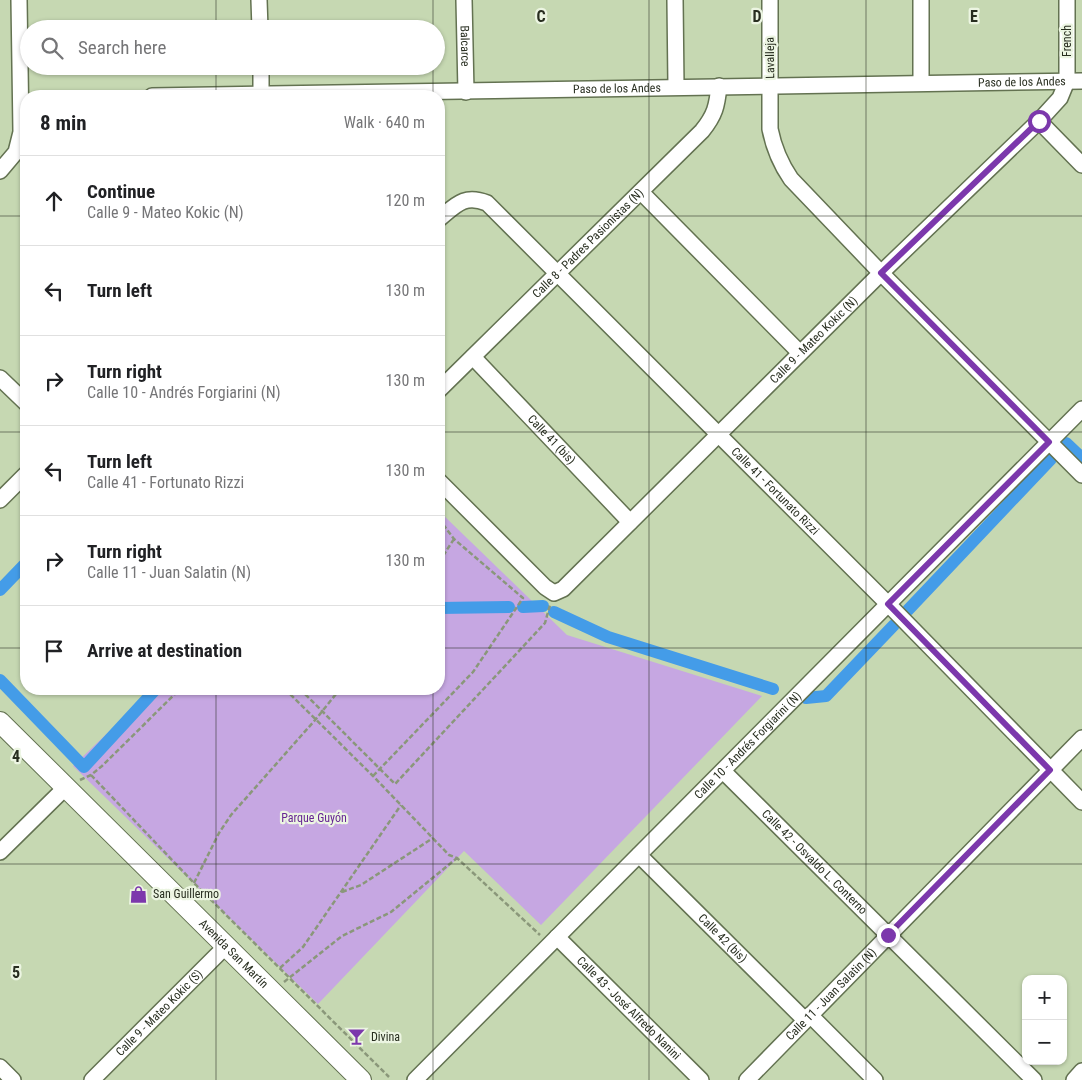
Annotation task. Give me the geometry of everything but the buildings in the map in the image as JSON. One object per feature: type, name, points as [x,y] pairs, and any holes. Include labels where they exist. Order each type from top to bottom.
[{"type":"main road","name":"Avenida San Martín","points":[[0,722],[361,1080]]},
{"type":"street","points":[[19,0],[20,20]]},
{"type":"street","points":[[259,0],[260,20]]},
{"type":"street","name":"Balcarce","points":[[464,0],[466,92]]},
{"type":"street","points":[[675,0],[676,86]]},
{"type":"street","name":"Lavalleja","points":[[770,0],[770,129],[780,162],[791,179],[881,273],[1082,475]]},
{"type":"street","points":[[921,0],[921,83]]},
{"type":"street","name":"French","points":[[1067,0],[1074,81]]},
{"type":"street","points":[[23,75],[24,90]]},
{"type":"street","points":[[261,75],[261,90]]},
{"type":"street","name":"Paso de los Andes","points":[[445,92],[676,86],[1074,81]]},
{"type":"street","name":"Calle 9 - Mateo Kokic (N)","points":[[554,593],[563,589],[881,273],[1039,121],[1074,81]]},
{"type":"street","name":"Calle 8 - Padres Pasionistas (N)","points":[[445,384],[702,131],[712,118],[717,107],[718,86]]},
{"type":"street","points":[[1039,121],[1082,165]]},
{"type":"street","points":[[0,171],[16,152],[20,140]]},
{"type":"street","points":[[641,192],[800,353]]},
{"type":"street","name":"Calle 41 - Fortunato Rizzi","points":[[445,214],[466,199],[478,199],[487,203],[888,604],[1082,802]]},
{"type":"street","name":"Calle 41 (bis)","points":[[473,357],[630,522]]},
{"type":"street","points":[[0,378],[20,398]]},
{"type":"street","name":"Calle 10 - Andrés Forgiarini (N)","points":[[415,1080],[1082,409]]},
{"type":"street","points":[[0,500],[20,480]]},
{"type":"street","points":[[445,486],[545,587],[554,593]]},
{"type":"street","name":"Calle 11 - Juan Salatin (N)","points":[[747,1080],[1082,738]]},
{"type":"street","name":"Calle 42 - Osvaldo L. Conterno","points":[[722,771],[1034,1080]]},
{"type":"street","points":[[0,852],[66,787]]},
{"type":"street","name":"Calle 42 (bis)","points":[[639,855],[874,1080]]},
{"type":"street","name":"Calle 43 - José Alfredo Nanini","points":[[554,940],[702,1080]]},
{"type":"street","name":"Calle 9 - Mateo Kokic (S)","points":[[92,1080],[226,946]]},
{"type":"street","points":[[0,1067],[13,1080]]},
{"type":"street","points":[[1074,1080],[1082,1072]]},
{"type":"path","points":[[373,776],[473,672],[522,598],[454,539],[445,527]]},
{"type":"path","points":[[445,553],[454,539]]},
{"type":"path","points":[[306,695],[395,784],[544,623],[554,593]]},
{"type":"path","points":[[66,787],[91,775],[174,695]]},
{"type":"path","points":[[291,695],[449,855],[457,858],[554,940]]},
{"type":"path","points":[[194,883],[231,815],[335,695]]},
{"type":"path","points":[[91,775],[194,883],[389,1077]]},
{"type":"path","points":[[280,968],[303,947],[401,805]]},
{"type":"path","points":[[340,892],[361,885],[433,838]]},
{"type":"path","points":[[272,992],[342,936],[391,912],[457,858]]},
{"type":"green space","name":"Parque Guyón","points":[[445,517],[567,635],[762,696],[541,925],[464,851],[318,1004],[73,766],[147,695],[445,695]]},
{"type":"waterway","points":[[1065,444],[1082,458]]},
{"type":"waterway","points":[[908,610],[1051,459]]},
{"type":"waterway","points":[[0,590],[20,569]]},
{"type":"waterway","points":[[523,607],[543,606]]},
{"type":"waterway","points":[[445,608],[509,607]]},
{"type":"waterway","points":[[554,612],[608,637],[773,689]]},
{"type":"waterway","points":[[806,698],[826,696],[894,625]]},
{"type":"waterway","points":[[0,680],[84,767],[150,695]]},
{"type":"place","name":"San Guillermo","points":[[139,894]]},
{"type":"place","name":"Divina","points":[[357,1037]]},
{"type":"route","points":[[888,935],[1050,770],[888,604],[1049,442],[881,273],[1039,121]]}]
